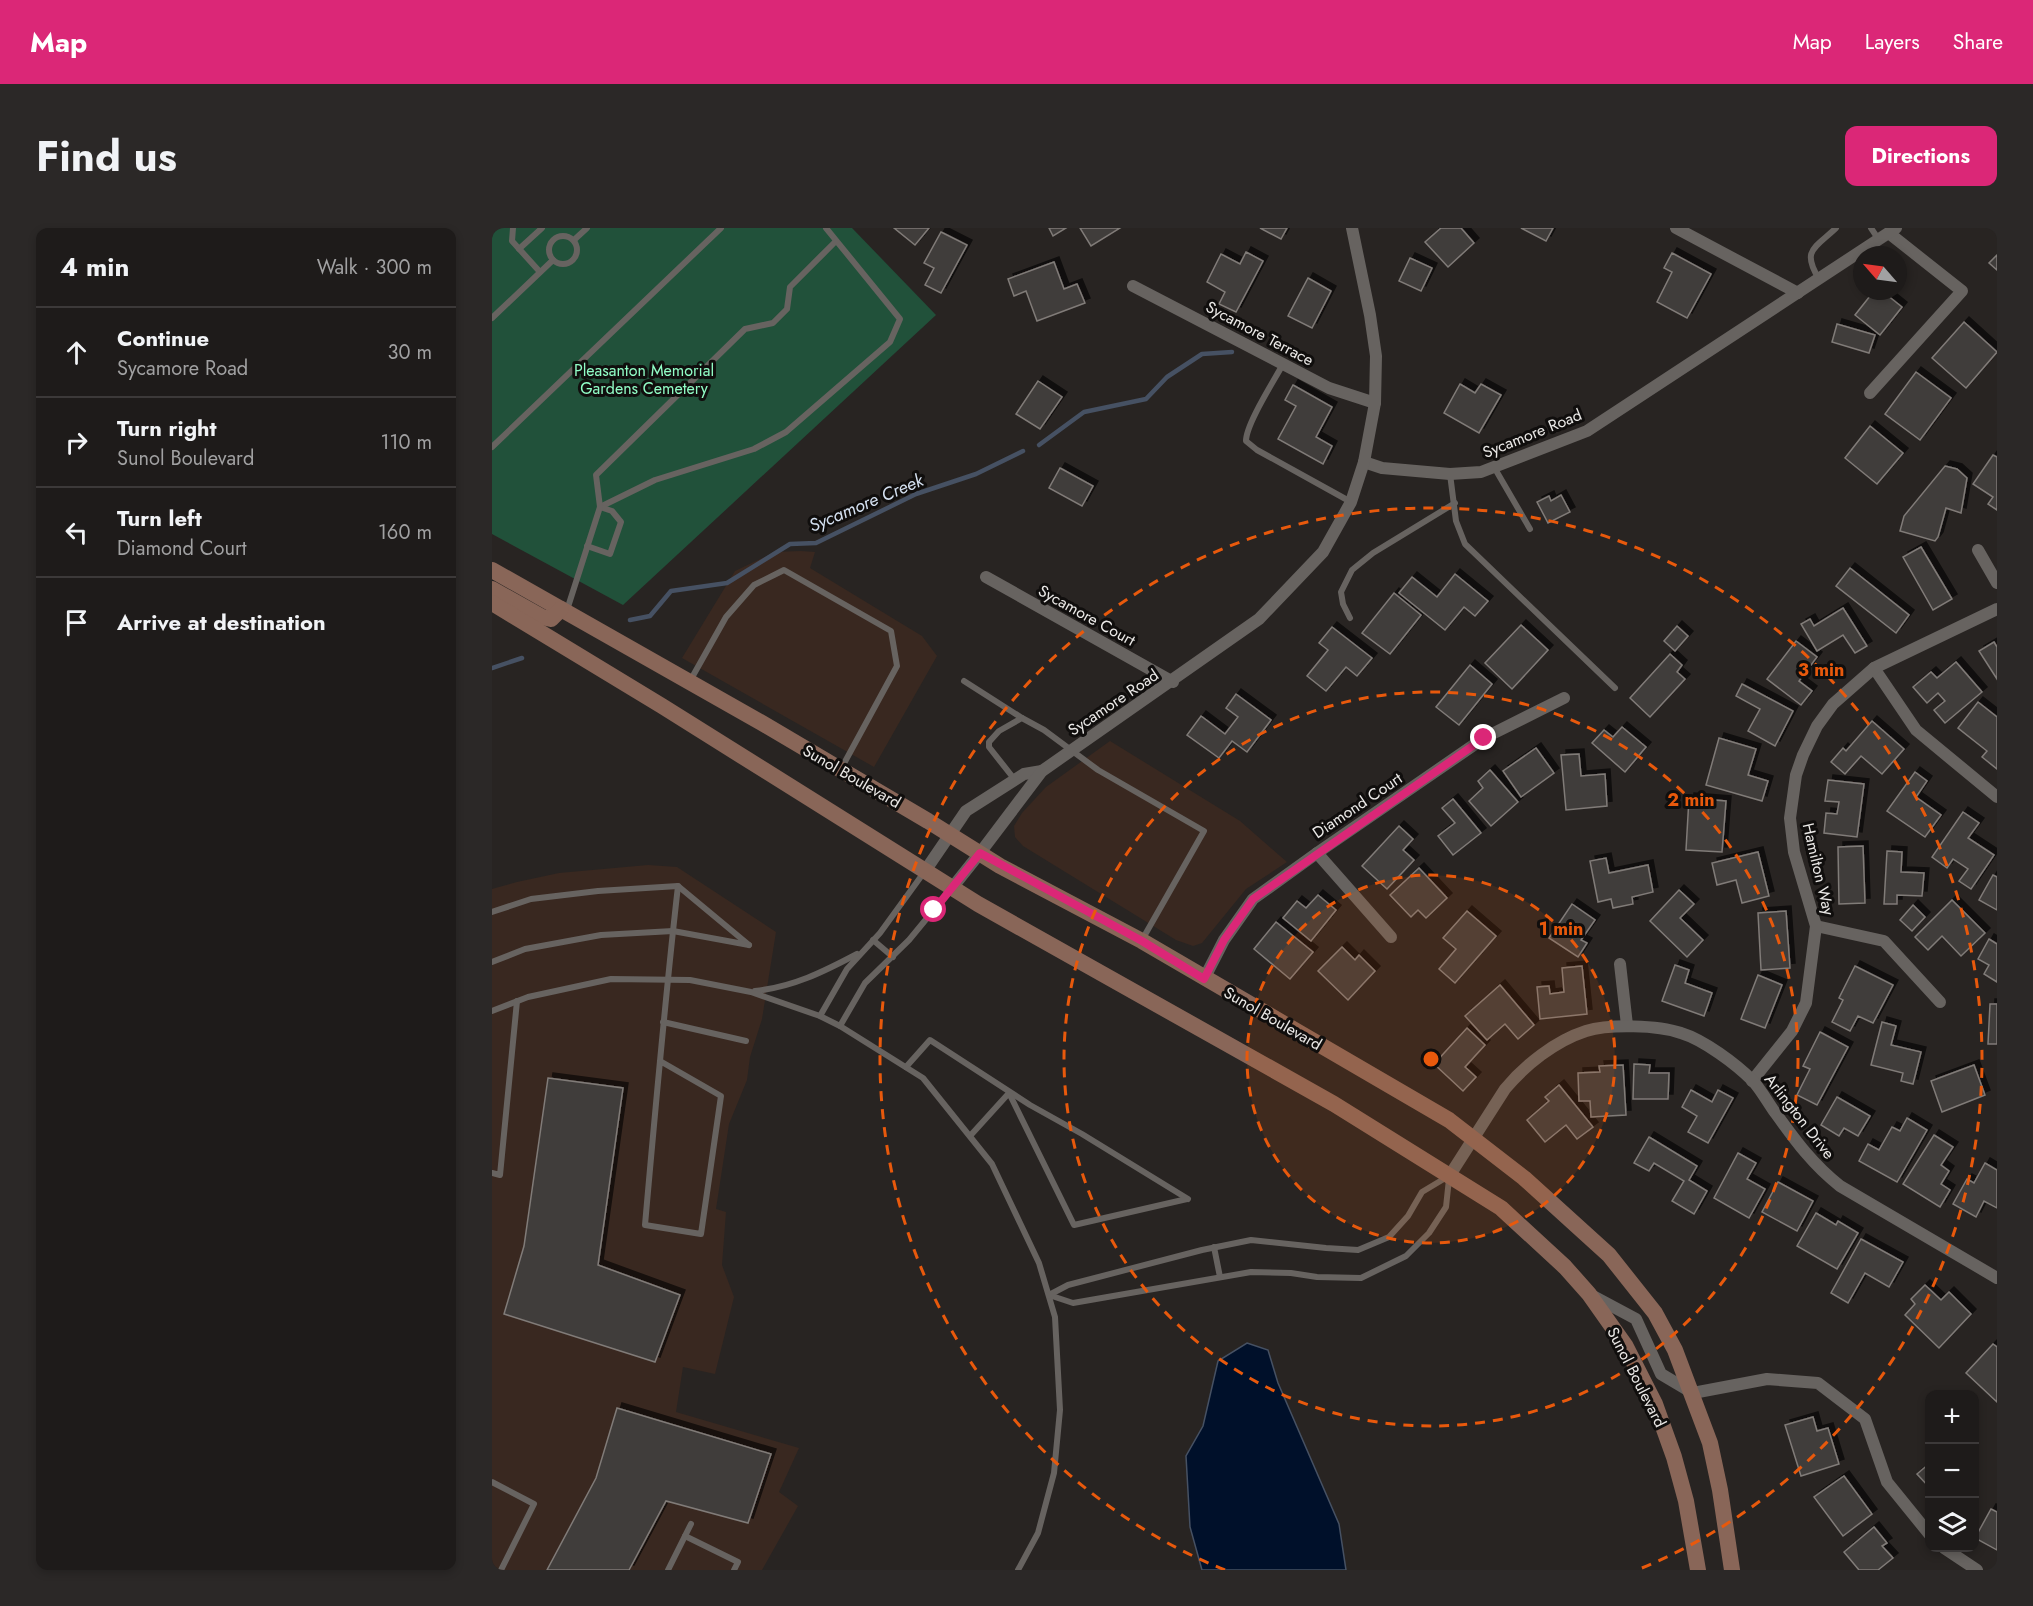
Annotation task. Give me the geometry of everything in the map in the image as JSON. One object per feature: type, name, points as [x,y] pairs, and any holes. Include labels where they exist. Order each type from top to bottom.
[{"type":"main road","name":"Sunol Boulevard","points":[[492,570],[690,682],[980,853],[1142,941],[1449,1120],[1555,1204],[1609,1255],[1655,1314],[1675,1350],[1710,1443],[1732,1570]]},
{"type":"main road","points":[[492,589],[542,618],[551,619],[564,611]]},
{"type":"main road","name":"Sunol Boulevard","points":[[492,603],[662,706],[952,888],[1334,1104],[1501,1208],[1565,1267],[1589,1294],[1625,1345],[1655,1404],[1674,1457],[1686,1501],[1698,1570]]},
{"type":"street","points":[[1352,228],[1376,356],[1375,404],[1364,462]]},
{"type":"street","points":[[1676,228],[1798,293]]},
{"type":"street","points":[[1870,393],[1962,291],[1888,234]]},
{"type":"street","name":"Sycamore Road","points":[[952,888],[1042,771],[1173,682],[1260,619],[1323,552],[1351,502],[1364,462],[1382,468],[1450,474],[1481,471],[1587,431],[1888,234]]},
{"type":"street","name":"Sycamore Terrace","points":[[1133,286],[1329,388],[1375,404]]},
{"type":"street","points":[[1978,550],[1997,583]]},
{"type":"street","name":"Sycamore Court","points":[[986,577],[1173,682]]},
{"type":"street","name":"Hamilton Way","points":[[1752,1081],[1792,1031],[1806,1003],[1816,926],[1793,841],[1790,818],[1796,775],[1817,726],[1833,704],[1874,668],[1997,609]]},
{"type":"street","points":[[1874,668],[1916,730],[1997,797]]},
{"type":"street","name":"Diamond Court","points":[[1204,979],[1224,940],[1253,899],[1484,738],[1564,698]]},
{"type":"street","name":"Sycamore Road","points":[[925,871],[966,811],[1024,774],[1042,771]]},
{"type":"street","points":[[1317,853],[1391,937]]},
{"type":"street","points":[[1816,926],[1884,941],[1940,1002]]},
{"type":"street","points":[[1620,964],[1627,1025]]},
{"type":"street","name":"Arlington Drive","points":[[1450,1175],[1515,1077],[1553,1047],[1586,1031],[1627,1025],[1681,1033],[1714,1049],[1752,1081],[1802,1150],[1820,1170],[1840,1186],[1997,1278]]},
{"type":"street","name":"Sunol Boulevard","points":[[1589,1294],[1636,1319],[1661,1374],[1693,1394]]},
{"type":"street","points":[[1693,1394],[1767,1379],[1818,1383],[1865,1419],[1887,1482],[1925,1530]]},
{"type":"street","points":[[1950,1552],[1977,1570]]},
{"type":"lane","points":[[513,228],[512,241],[540,272]]},
{"type":"lane","points":[[519,249],[542,228]]},
{"type":"lane","points":[[561,228],[561,236]]},
{"type":"lane","points":[[574,240],[587,228]]},
{"type":"lane","points":[[492,447],[721,228]]},
{"type":"lane","points":[[600,507],[655,480],[754,449],[786,432],[890,342],[900,319],[826,228]]},
{"type":"lane","points":[[1819,280],[1809,264],[1810,257],[1813,250],[1836,228]]},
{"type":"lane","points":[[1872,228],[1888,234]]},
{"type":"lane","points":[[561,236],[574,240],[578,251],[573,261],[563,265],[553,260],[549,250],[553,240],[561,236]]},
{"type":"lane","points":[[564,611],[600,507],[596,475],[745,329],[773,323],[787,309],[790,287],[836,241]]},
{"type":"lane","points":[[492,318],[553,260]]},
{"type":"lane","points":[[1283,364],[1253,420],[1246,435],[1246,441],[1257,450],[1351,502]]},
{"type":"lane","points":[[1494,467],[1530,529]]},
{"type":"lane","points":[[1450,474],[1456,521],[1465,544],[1615,688]]},
{"type":"lane","points":[[1350,618],[1343,604],[1341,592],[1352,570],[1372,553],[1455,503]]},
{"type":"lane","points":[[587,546],[610,554],[621,522],[612,511],[600,507]]},
{"type":"lane","points":[[690,682],[726,617],[754,585],[784,570],[891,631],[897,666],[841,770]]},
{"type":"lane","points":[[964,681],[1044,730],[1098,770],[1204,831],[1142,941]]},
{"type":"lane","points":[[1015,780],[989,747],[989,742],[999,731],[1022,718]]},
{"type":"lane","points":[[820,1016],[847,969],[897,911],[925,871]]},
{"type":"lane","points":[[492,912],[531,899],[598,891],[678,886],[749,945],[673,931],[601,935],[525,949],[492,962]]},
{"type":"lane","points":[[660,1061],[721,1096],[701,1234],[645,1225],[667,979],[678,886]]},
{"type":"lane","points":[[840,1026],[865,983],[893,957],[952,888]]},
{"type":"lane","points":[[873,940],[893,957]]},
{"type":"lane","points":[[751,992],[775,989],[812,978],[862,951]]},
{"type":"lane","points":[[492,1011],[528,997],[610,979],[690,980],[751,992],[820,1016],[923,1078],[992,1164],[1039,1263],[1055,1317],[1060,1410],[1054,1473],[1038,1533],[1018,1570]]},
{"type":"lane","points":[[492,1173],[500,1175],[517,1001]]},
{"type":"lane","points":[[663,1022],[746,1041]]},
{"type":"lane","points":[[906,1067],[930,1040],[1009,1093],[1082,1134],[1188,1199],[1074,1225],[1009,1093]]},
{"type":"lane","points":[[970,1136],[1009,1093]]},
{"type":"lane","points":[[1049,1295],[1068,1285],[1214,1247],[1251,1240],[1358,1250],[1389,1237],[1408,1216],[1422,1192],[1450,1175]]},
{"type":"lane","points":[[1049,1295],[1073,1304],[1251,1272],[1272,1272],[1317,1278],[1361,1278],[1406,1256],[1429,1233],[1446,1207],[1450,1175]]},
{"type":"lane","points":[[1214,1247],[1220,1277]]},
{"type":"lane","points":[[492,1482],[534,1504],[501,1570]]},
{"type":"lane","points":[[668,1570],[691,1524]]},
{"type":"lane","points":[[685,1536],[738,1563],[734,1570]]},
{"type":"shaded area","points":[[775,552],[815,552],[810,568],[922,636],[937,656],[874,767],[682,658],[735,571]]},
{"type":"shaded area","points":[[1110,741],[1240,821],[1287,862],[1246,889],[1202,943],[1193,946],[1176,940],[1023,846],[1015,837],[1014,826],[1022,813],[1046,787]]},
{"type":"shaded area","points":[[648,865],[677,867],[776,932],[762,1019],[750,1057],[747,1080],[729,1124],[716,1209],[726,1212],[722,1265],[734,1297],[715,1374],[683,1367],[676,1412],[799,1448],[779,1492],[798,1506],[762,1570],[492,1570],[492,889],[559,873]]},
{"type":"green space","name":"Pleasanton Memorial Gardens Cemetery","points":[[492,228],[852,228],[936,315],[623,605],[492,534]]},
{"type":"water","points":[[1247,1343],[1268,1350],[1278,1383],[1339,1524],[1346,1570],[1202,1570],[1190,1527],[1186,1456],[1203,1426],[1218,1361]]},
{"type":"building","points":[[894,228],[929,228],[915,245]]},
{"type":"building","points":[[1049,228],[1066,228],[1053,236]]},
{"type":"building","points":[[1080,228],[1120,228],[1091,246]]},
{"type":"building","points":[[1260,228],[1287,228],[1281,239]]},
{"type":"building","points":[[1441,228],[1461,228],[1474,243],[1448,267],[1425,242]]},
{"type":"building","points":[[1521,228],[1553,228],[1546,241]]},
{"type":"building","points":[[941,232],[967,245],[941,293],[925,285],[934,268],[924,263]]},
{"type":"building","points":[[1246,252],[1263,261],[1236,312],[1219,304],[1225,292],[1207,282],[1221,254],[1240,264]]},
{"type":"building","points":[[1672,253],[1711,274],[1687,318],[1657,302],[1672,272],[1664,268]]},
{"type":"building","points":[[1997,255],[1997,270],[1989,263]]},
{"type":"building","points":[[1410,258],[1432,268],[1421,291],[1399,281]]},
{"type":"building","points":[[1054,262],[1064,289],[1077,284],[1085,303],[1037,321],[1026,291],[1014,296],[1008,279]]},
{"type":"building","points":[[1308,278],[1331,291],[1312,328],[1288,316]]},
{"type":"building","points":[[1867,300],[1893,300],[1902,307],[1880,335],[1855,315]]},
{"type":"building","points":[[1964,322],[1997,352],[1966,388],[1932,358]]},
{"type":"building","points":[[1837,324],[1875,335],[1869,353],[1832,342]]},
{"type":"building","points":[[1916,372],[1951,398],[1920,440],[1885,414]]},
{"type":"building","points":[[1038,381],[1062,397],[1040,429],[1016,414]]},
{"type":"building","points":[[1460,384],[1475,393],[1481,384],[1501,395],[1479,433],[1444,413]]},
{"type":"building","points":[[1293,385],[1332,407],[1316,437],[1332,446],[1323,464],[1278,439],[1296,406],[1285,400]]},
{"type":"building","points":[[1870,426],[1903,453],[1877,484],[1845,458]]},
{"type":"building","points":[[1993,455],[1997,457],[1997,510],[1988,504],[1993,497],[1973,484]]},
{"type":"building","points":[[1945,466],[1957,469],[1967,478],[1961,513],[1946,508],[1935,541],[1900,531],[1904,516]]},
{"type":"building","points":[[1060,468],[1093,486],[1082,506],[1049,488]]},
{"type":"building","points":[[1561,495],[1570,512],[1548,523],[1537,502],[1549,496],[1551,501]]},
{"type":"building","points":[[1921,547],[1952,599],[1933,610],[1903,557]]},
{"type":"building","points":[[1850,568],[1909,615],[1896,633],[1836,586]]},
{"type":"building","points":[[1455,574],[1488,601],[1475,616],[1464,607],[1445,630],[1399,593],[1412,577],[1437,597]]},
{"type":"building","points":[[1394,593],[1421,615],[1390,654],[1362,633]]},
{"type":"building","points":[[1843,608],[1867,646],[1855,653],[1843,635],[1817,651],[1801,624],[1810,619],[1814,626]]},
{"type":"building","points":[[1521,625],[1548,650],[1512,689],[1485,663]]},
{"type":"building","points":[[1677,626],[1688,636],[1675,651],[1664,641]]},
{"type":"building","points":[[1332,627],[1372,658],[1357,676],[1346,667],[1326,691],[1307,676],[1328,650],[1319,643]]},
{"type":"building","points":[[1796,641],[1817,657],[1799,681],[1812,691],[1801,705],[1767,679]]},
{"type":"building","points":[[1994,642],[1997,647],[1997,679],[1979,651]]},
{"type":"building","points":[[1670,654],[1682,665],[1677,672],[1685,679],[1650,717],[1630,698]]},
{"type":"building","points":[[1956,662],[1982,692],[1945,723],[1934,710],[1945,701],[1938,693],[1927,703],[1913,687],[1931,672],[1937,678]]},
{"type":"building","points":[[1470,665],[1492,684],[1459,725],[1436,707]]},
{"type":"building","points":[[1742,684],[1793,711],[1775,746],[1748,731],[1760,709],[1736,696]]},
{"type":"building","points":[[1236,694],[1271,720],[1247,752],[1232,741],[1219,758],[1187,735],[1201,716],[1225,734],[1238,717],[1226,708]]},
{"type":"building","points":[[1978,702],[1997,717],[1997,769],[1982,757],[1987,751],[1958,728]]},
{"type":"building","points":[[1872,721],[1904,749],[1882,774],[1861,756],[1845,774],[1831,762],[1843,748],[1846,751]]},
{"type":"building","points":[[1622,727],[1646,747],[1625,772],[1592,743],[1604,730],[1613,737]]},
{"type":"building","points":[[1719,738],[1756,749],[1748,775],[1768,781],[1762,801],[1706,785]]},
{"type":"building","points":[[1536,748],[1554,773],[1521,797],[1503,771]]},
{"type":"building","points":[[1579,754],[1581,776],[1605,774],[1607,806],[1566,810],[1561,755]]},
{"type":"building","points":[[1490,770],[1518,802],[1491,826],[1469,801],[1483,788],[1478,781]]},
{"type":"building","points":[[1915,772],[1927,781],[1916,797],[1941,815],[1925,837],[1887,811]]},
{"type":"building","points":[[1828,780],[1864,784],[1857,837],[1824,833],[1826,813],[1837,814],[1839,802],[1825,801]]},
{"type":"building","points":[[1689,798],[1726,801],[1722,852],[1686,850]]},
{"type":"building","points":[[1453,799],[1481,833],[1453,855],[1438,836],[1455,823],[1442,808]]},
{"type":"building","points":[[1963,812],[1979,823],[1968,838],[1994,855],[1971,889],[1959,881],[1968,869],[1953,859],[1947,868],[1932,857]]},
{"type":"building","points":[[1399,826],[1413,839],[1403,850],[1414,860],[1387,889],[1362,866]]},
{"type":"building","points":[[1863,846],[1865,903],[1839,904],[1838,847]]},
{"type":"building","points":[[1887,851],[1902,852],[1901,872],[1924,873],[1922,896],[1897,895],[1897,904],[1884,904]]},
{"type":"building","points":[[1758,852],[1769,896],[1742,903],[1736,880],[1717,885],[1712,863]]},
{"type":"building","points":[[1606,858],[1609,873],[1648,865],[1653,892],[1632,897],[1633,904],[1613,908],[1611,899],[1598,902],[1590,861]]},
{"type":"building","points":[[1419,868],[1447,898],[1426,918],[1418,910],[1411,917],[1390,895]]},
{"type":"building","points":[[1993,875],[1997,877],[1997,910],[1979,900]]},
{"type":"building","points":[[1679,890],[1694,904],[1680,918],[1703,940],[1687,957],[1650,921]]},
{"type":"building","points":[[1318,895],[1336,910],[1311,941],[1283,918],[1297,901],[1306,908]]},
{"type":"building","points":[[1952,900],[1985,933],[1961,956],[1942,936],[1928,950],[1915,937]]},
{"type":"building","points":[[1572,904],[1595,920],[1581,940],[1587,943],[1578,957],[1549,938]]},
{"type":"building","points":[[1913,905],[1925,917],[1912,931],[1900,920]]},
{"type":"building","points":[[1467,911],[1496,936],[1455,983],[1439,969],[1456,949],[1443,938]]},
{"type":"building","points":[[1786,911],[1790,968],[1761,970],[1758,913]]},
{"type":"building","points":[[1276,922],[1313,952],[1290,979],[1254,949]]},
{"type":"building","points":[[1989,939],[1997,944],[1997,982],[1984,974],[1989,965],[1978,959]]},
{"type":"building","points":[[1342,947],[1355,960],[1359,955],[1375,971],[1348,1000],[1318,971]]},
{"type":"building","points":[[1675,965],[1689,970],[1685,983],[1712,993],[1704,1016],[1662,1001]]},
{"type":"building","points":[[1582,966],[1587,1014],[1540,1019],[1537,987],[1549,986],[1550,994],[1564,992],[1562,968]]},
{"type":"building","points":[[1855,966],[1893,985],[1873,1023],[1858,1016],[1850,1031],[1832,1022],[1843,1000],[1839,998]]},
{"type":"building","points":[[1758,975],[1782,985],[1765,1028],[1741,1019]]},
{"type":"building","points":[[1500,985],[1534,1025],[1518,1039],[1505,1024],[1487,1040],[1465,1016]]},
{"type":"building","points":[[1990,1004],[1997,1004],[1997,1044],[1988,1044]]},
{"type":"building","points":[[1882,1022],[1896,1026],[1891,1045],[1921,1052],[1913,1084],[1901,1081],[1903,1073],[1871,1065]]},
{"type":"building","points":[[1467,1028],[1485,1045],[1465,1067],[1476,1077],[1463,1091],[1434,1064]]},
{"type":"building","points":[[1820,1032],[1848,1047],[1817,1105],[1797,1095],[1810,1069],[1803,1066]]},
{"type":"building","points":[[1634,1064],[1650,1065],[1649,1073],[1669,1073],[1668,1099],[1633,1099]]},
{"type":"building","points":[[1623,1065],[1626,1115],[1591,1117],[1590,1101],[1579,1101],[1578,1073],[1600,1072],[1599,1066]]},
{"type":"building","points":[[1974,1065],[1985,1095],[1942,1112],[1931,1081]]},
{"type":"building","points":[[548,1078],[623,1088],[598,1265],[680,1295],[655,1362],[504,1314],[524,1246]]},
{"type":"building","points":[[1559,1085],[1593,1127],[1577,1139],[1566,1125],[1545,1142],[1527,1120],[1549,1101],[1545,1097]]},
{"type":"building","points":[[1691,1090],[1712,1102],[1718,1090],[1733,1098],[1708,1143],[1688,1132],[1697,1116],[1682,1107]]},
{"type":"building","points":[[1837,1097],[1870,1116],[1858,1136],[1844,1128],[1839,1136],[1821,1125]]},
{"type":"building","points":[[1907,1118],[1927,1130],[1897,1182],[1859,1161],[1868,1144],[1879,1150],[1892,1127],[1900,1131]]},
{"type":"building","points":[[1934,1135],[1953,1147],[1941,1165],[1949,1171],[1941,1184],[1950,1190],[1940,1207],[1903,1184]]},
{"type":"building","points":[[1649,1137],[1697,1166],[1689,1180],[1707,1191],[1694,1214],[1672,1201],[1684,1181],[1654,1163],[1649,1171],[1634,1163]]},
{"type":"building","points":[[1738,1153],[1756,1163],[1747,1179],[1765,1189],[1749,1218],[1714,1198]]},
{"type":"building","points":[[1985,1163],[1997,1170],[1997,1208],[1984,1201],[1976,1217],[1953,1204],[1967,1179],[1974,1183]]},
{"type":"building","points":[[1778,1182],[1813,1201],[1797,1231],[1762,1212]]},
{"type":"building","points":[[1816,1213],[1836,1225],[1838,1221],[1858,1233],[1837,1269],[1797,1246]]},
{"type":"building","points":[[1861,1239],[1903,1262],[1889,1287],[1865,1273],[1848,1303],[1831,1293]]},
{"type":"building","points":[[1925,1285],[1941,1300],[1949,1292],[1971,1314],[1939,1348],[1905,1315],[1915,1304],[1911,1299]]},
{"type":"building","points":[[1993,1344],[1997,1347],[1997,1402],[1966,1373]]},
{"type":"building","points":[[617,1408],[771,1454],[748,1523],[666,1501],[629,1570],[547,1570],[596,1478]]},
{"type":"building","points":[[1813,1417],[1817,1431],[1828,1428],[1839,1464],[1801,1476],[1785,1425]]},
{"type":"building","points":[[1925,1467],[1925,1483],[1917,1474]]},
{"type":"building","points":[[1844,1476],[1872,1514],[1843,1536],[1814,1497]]},
{"type":"building","points":[[1991,1509],[1997,1512],[1997,1550],[1979,1540],[1979,1531]]},
{"type":"building","points":[[1874,1527],[1887,1543],[1882,1546],[1893,1558],[1878,1570],[1859,1570],[1844,1552]]},
{"type":"waterway","name":"Sycamore Creek","points":[[1039,445],[1084,412],[1146,399],[1167,377],[1202,354],[1232,352]]},
{"type":"waterway","name":"Sycamore Creek","points":[[630,620],[650,616],[671,591],[727,583],[790,544],[816,543],[916,494],[976,474],[1023,451]]},
{"type":"waterway","name":"Sycamore Creek","points":[[492,668],[522,658]]},
{"type":"route","points":[[934,910],[980,853],[1000,866],[1142,941],[1204,979],[1224,940],[1253,899],[1484,738]]}]
